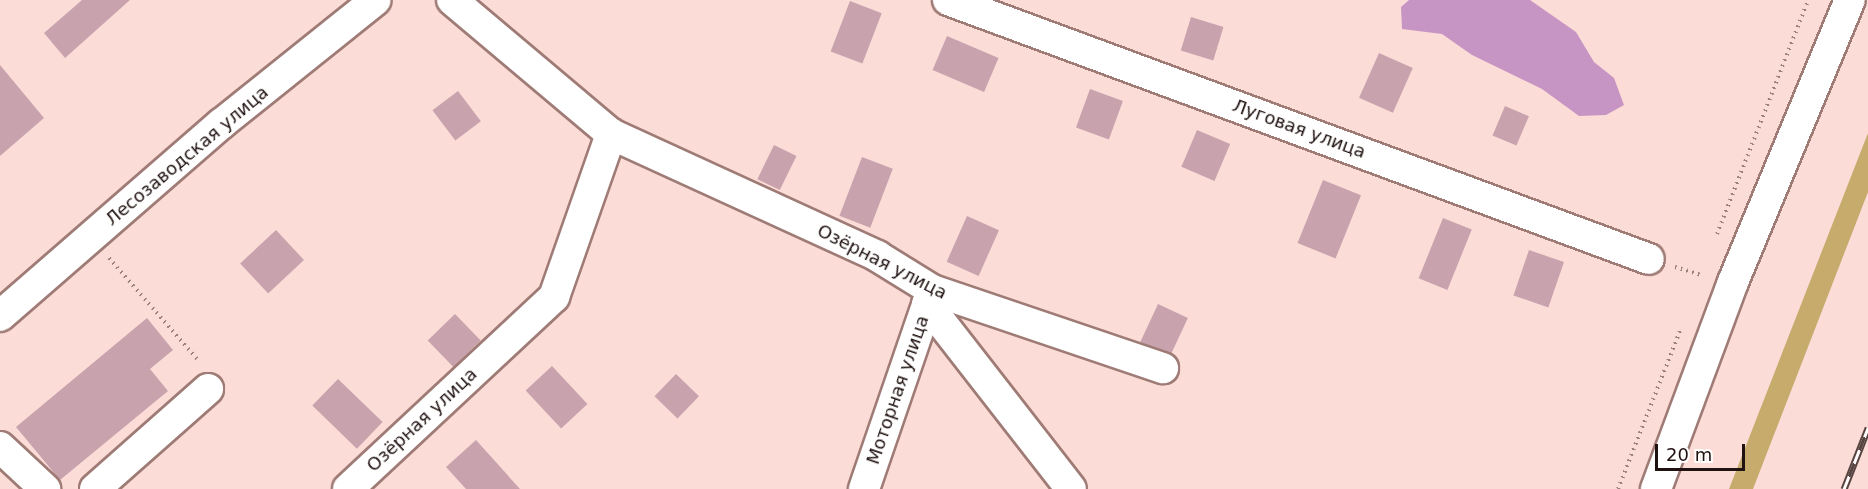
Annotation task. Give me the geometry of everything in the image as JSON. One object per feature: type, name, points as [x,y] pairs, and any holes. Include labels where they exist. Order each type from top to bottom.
[{"type":"street","name":"Лесозаводская улица","points":[[0,316],[91,237],[376,0]]},
{"type":"street","name":"Озёрная улица","points":[[453,0],[611,134],[877,256],[929,297],[1071,489]]},
{"type":"street","name":"Луговая улица","points":[[948,0],[1649,259]]},
{"type":"street","points":[[1656,489],[1733,282],[1850,0]]},
{"type":"street","name":"Озёрная улица","points":[[348,489],[554,297],[611,134]]},
{"type":"street","name":"Озёрная улица","points":[[929,297],[1163,368]]},
{"type":"street","name":"Моторная улица","points":[[864,489],[929,297]]},
{"type":"street","points":[[95,489],[208,389]]},
{"type":"street","points":[[0,447],[45,489]]},
{"type":"path","points":[[91,237],[210,374],[208,389]]},
{"type":"shaded area","points":[[1409,0],[1530,0],[1576,32],[1594,62],[1614,78],[1624,105],[1606,115],[1579,116],[1542,89],[1472,55],[1442,34],[1402,29],[1401,7]]},
{"type":"shaded area","points":[[1868,133],[1868,192],[1753,489],[1729,489]]},
{"type":"building","points":[[82,0],[130,0],[65,58],[44,33]]},
{"type":"building","points":[[850,1],[882,13],[862,64],[831,51]]},
{"type":"building","points":[[1191,17],[1224,27],[1213,60],[1181,50]]},
{"type":"building","points":[[947,36],[999,58],[984,92],[933,70]]},
{"type":"building","points":[[1379,53],[1413,68],[1393,113],[1359,98]]},
{"type":"building","points":[[0,65],[44,118],[0,156]]},
{"type":"building","points":[[1090,89],[1123,101],[1109,139],[1076,128]]},
{"type":"building","points":[[458,91],[481,121],[455,141],[432,110]]},
{"type":"building","points":[[1505,106],[1529,116],[1516,146],[1492,135]]},
{"type":"building","points":[[1197,130],[1230,144],[1215,181],[1181,167]]},
{"type":"building","points":[[774,145],[796,156],[780,190],[757,179]]},
{"type":"building","points":[[862,157],[893,169],[870,228],[839,216]]},
{"type":"building","points":[[1323,180],[1361,195],[1336,258],[1298,243]]},
{"type":"building","points":[[967,216],[999,230],[979,276],[947,262]]},
{"type":"building","points":[[1443,218],[1472,230],[1447,290],[1419,278]]},
{"type":"building","points":[[276,230],[304,260],[268,293],[240,263]]},
{"type":"building","points":[[1529,250],[1564,262],[1548,307],[1513,295]]},
{"type":"building","points":[[1158,304],[1188,318],[1170,356],[1140,342]]},
{"type":"building","points":[[455,314],[481,341],[453,367],[428,340]]},
{"type":"building","points":[[147,318],[173,350],[150,369],[168,391],[60,480],[16,427]]},
{"type":"building","points":[[552,366],[587,404],[561,429],[526,391]]},
{"type":"building","points":[[676,374],[699,396],[677,419],[654,396]]},
{"type":"building","points":[[338,379],[383,422],[357,449],[312,406]]},
{"type":"building","points":[[476,440],[520,489],[466,489],[446,467]]},
{"type":"railway","points":[[1844,489],[1868,428]]}]
